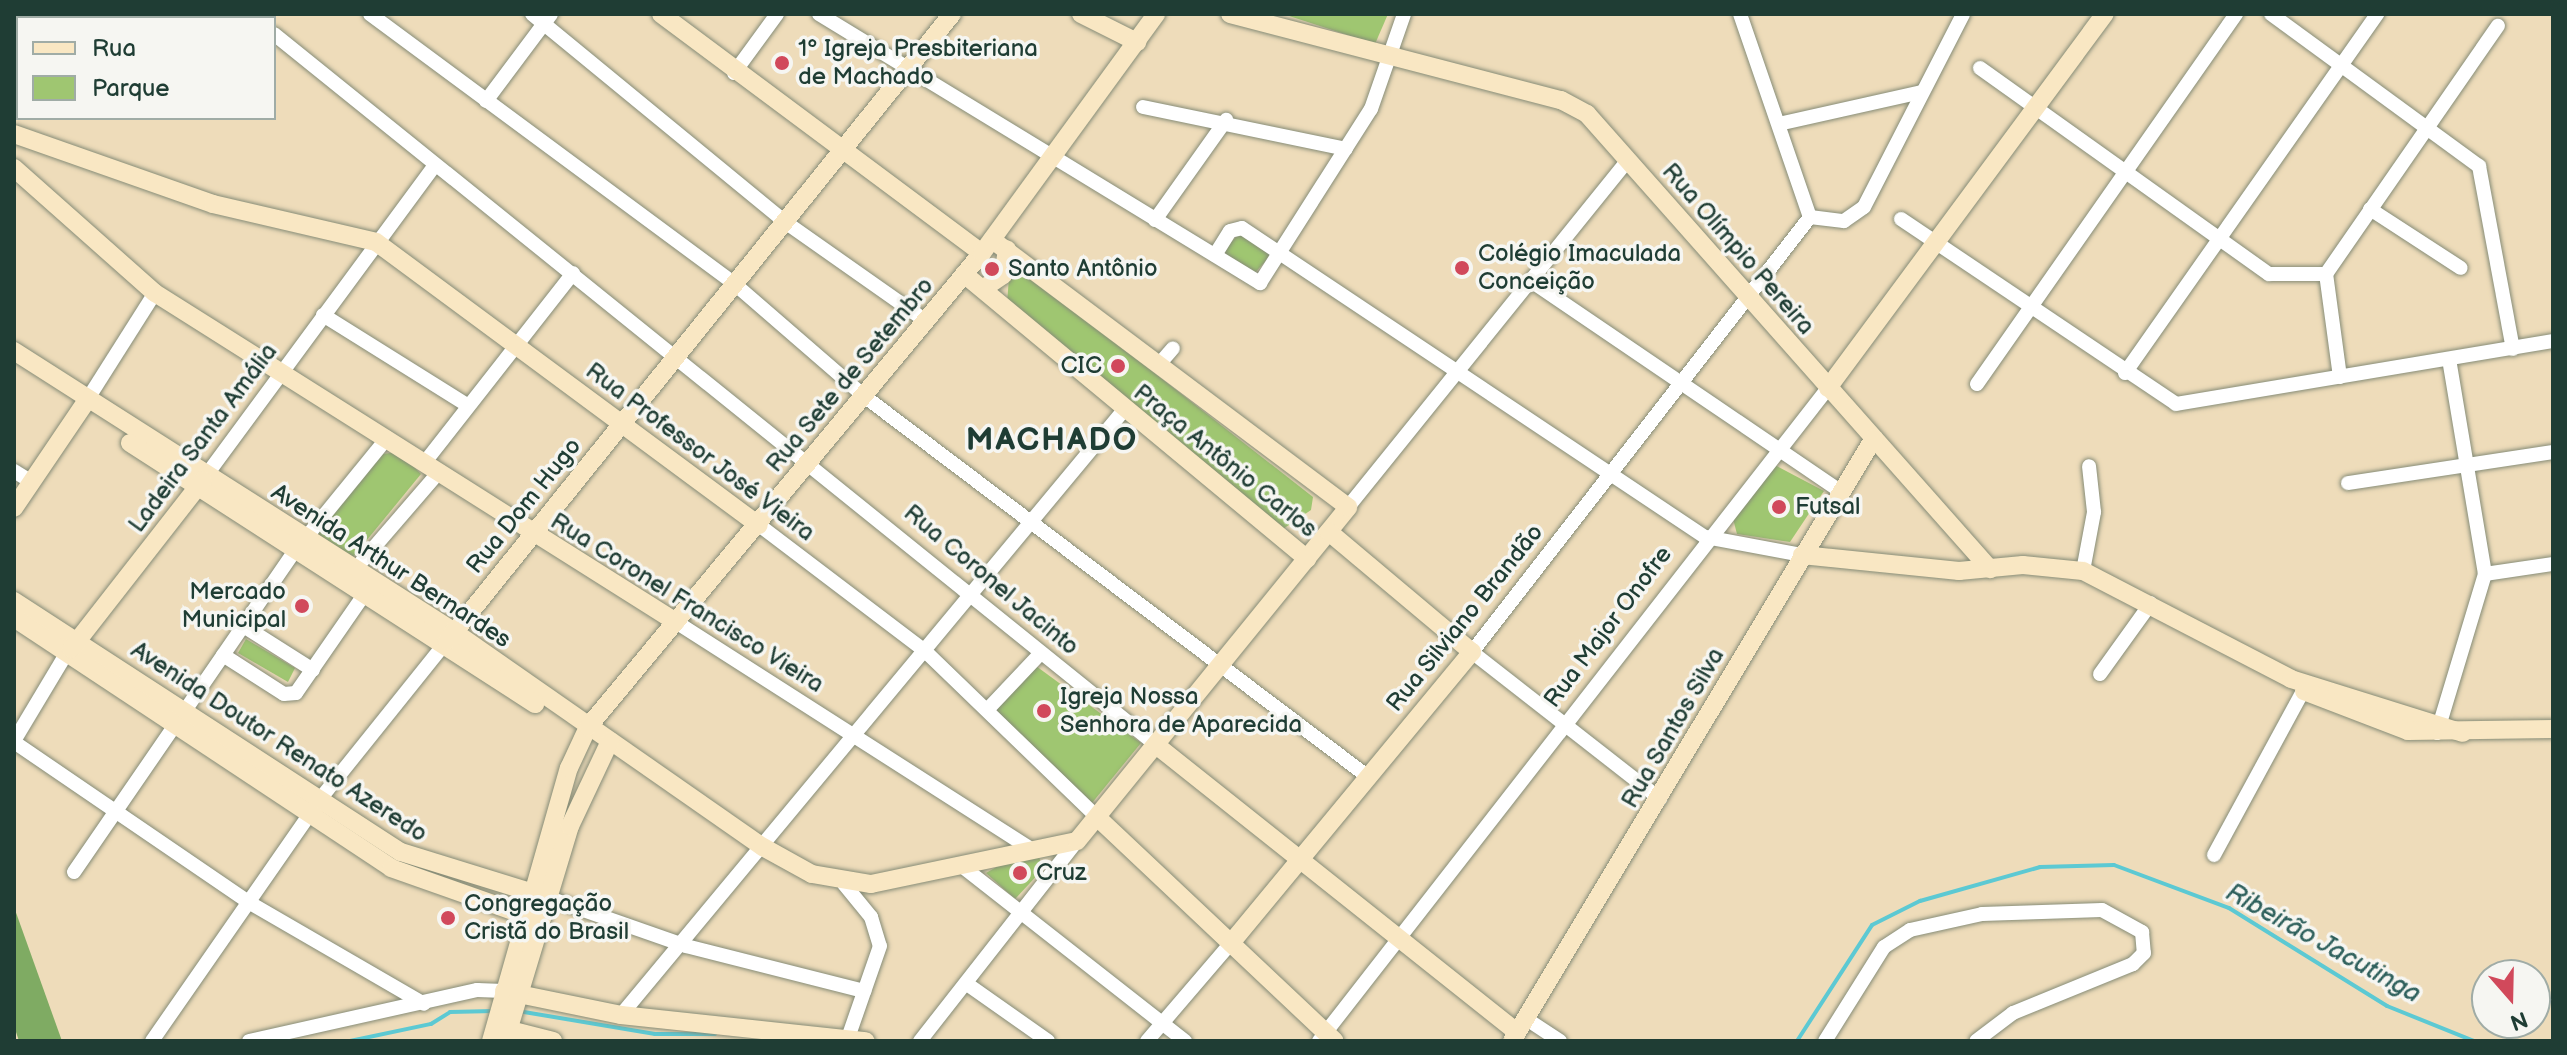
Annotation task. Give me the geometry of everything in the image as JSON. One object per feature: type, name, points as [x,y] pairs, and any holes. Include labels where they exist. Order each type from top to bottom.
[{"type":"street","points":[[370,14],[387,19],[486,101],[737,286],[864,396],[1219,668],[1367,776]]},
{"type":"street","points":[[734,73],[777,14]]},
{"type":"street","points":[[819,14],[910,68],[1052,160],[1260,283],[1283,253],[1346,149],[1391,55],[1404,14]]},
{"type":"street","name":"Rua Dom Hugo","points":[[152,1041],[316,806],[621,424],[788,224],[952,14]]},
{"type":"street","points":[[1081,14],[1137,42]]},
{"type":"street","points":[[964,274],[994,247],[1156,14]]},
{"type":"street","name":"Rua Olímpio Pereira","points":[[1230,14],[1576,106],[1629,159],[1990,569]]},
{"type":"street","points":[[1740,14],[1783,123],[1810,217],[1844,221],[1864,207],[1963,14]]},
{"type":"street","name":"Rua Major Onofre","points":[[1326,1038],[1705,537],[1828,388],[2105,14]]},
{"type":"street","points":[[1977,384],[2123,168],[2236,14]]},
{"type":"street","points":[[2271,14],[2479,166],[2513,349]]},
{"type":"street","points":[[2125,373],[2377,14]]},
{"type":"street","name":"Praça Antônio Carlos","points":[[665,15],[734,73],[841,155],[1167,355],[1348,507],[1307,559],[964,274]]},
{"type":"street","points":[[486,101],[542,17],[788,224],[926,321]]},
{"type":"street","points":[[2340,377],[2326,274],[2498,26]]},
{"type":"street","name":"Rua Coronel Jacinto","points":[[276,36],[434,166],[679,354],[1040,654],[1518,1030],[1560,1041]]},
{"type":"street","points":[[1980,68],[2276,277],[2326,274]]},
{"type":"street","points":[[1783,123],[1922,92]]},
{"type":"street","points":[[1143,107],[1226,120],[1346,149]]},
{"type":"street","points":[[1155,220],[1226,120]]},
{"type":"street","points":[[14,134],[213,204],[376,242]]},
{"type":"street","points":[[1348,507],[1629,159]]},
{"type":"street","name":"Ladeira Santa Amália","points":[[14,741],[72,648],[201,483],[434,166]]},
{"type":"street","name":"Rua Coronel Francisco Vieira","points":[[14,168],[155,293],[1029,848]]},
{"type":"street","points":[[2370,209],[2461,268]]},
{"type":"street","name":"Rua Silviano Brandão","points":[[1147,1041],[1472,652],[1810,217]]},
{"type":"street","points":[[1901,219],[2125,373],[2176,404],[2553,341]]},
{"type":"street","points":[[1215,255],[1235,228],[1283,253],[1459,368],[1705,537],[1802,555],[1990,569],[2083,571],[2151,603],[2301,685],[2438,730],[2463,733],[2553,729]]},
{"type":"street","name":"Rua Professor José Vieira","points":[[376,242],[925,651],[1098,818]]},
{"type":"street","points":[[984,288],[1003,275],[994,247]]},
{"type":"street","points":[[351,575],[432,467],[467,405],[573,273]]},
{"type":"street","name":"Rua Sete de Setembro","points":[[563,823],[569,768],[586,732],[964,274]]},
{"type":"street","points":[[1531,281],[1774,451],[1840,491]]},
{"type":"street","points":[[14,508],[22,476],[84,404],[155,293]]},
{"type":"street","points":[[323,315],[467,405]]},
{"type":"street","name":"Avenida Arthur Bernardes","points":[[14,351],[84,404],[201,483],[449,637],[586,732],[763,847],[844,884]]},
{"type":"street","points":[[2438,730],[2485,574],[2449,360]]},
{"type":"street","name":"Avenida Arthur Bernardes","points":[[14,366],[84,404]]},
{"type":"street","points":[[621,1015],[686,946],[763,847],[1124,410]]},
{"type":"street","points":[[74,872],[242,625],[300,545],[387,438]]},
{"type":"street","name":"Rua Santos Silva","points":[[1518,1030],[1660,799],[1874,438]]},
{"type":"street","points":[[2348,483],[2553,452]]},
{"type":"street","points":[[2083,571],[2094,512],[2089,466]]},
{"type":"street","points":[[1329,532],[1472,652],[1660,799]]},
{"type":"street","points":[[920,1041],[1077,841],[1307,559]]},
{"type":"street","points":[[2485,574],[2553,564]]},
{"type":"street","points":[[223,655],[289,696],[313,670],[370,586]]},
{"type":"street","name":"Avenida Doutor Renato Azeredo","points":[[14,601],[72,648]]},
{"type":"street","points":[[2100,674],[2151,603]]},
{"type":"street","name":"Avenida Doutor Renato Azeredo","points":[[14,618],[72,648],[316,806],[404,874],[532,918]]},
{"type":"street","points":[[242,625],[313,670]]},
{"type":"street","points":[[987,710],[1040,654]]},
{"type":"street","points":[[2214,855],[2301,685]]},
{"type":"street","points":[[14,741],[250,903],[424,1004],[505,1017],[621,1015],[857,1038],[878,932],[844,884],[963,867],[1029,848],[1077,841]]},
{"type":"street","points":[[505,1017],[532,918],[563,823],[608,746]]},
{"type":"street","points":[[569,768],[592,778]]},
{"type":"street","name":"Avenida Doutor Renato Azeredo","points":[[316,806],[428,864],[539,896]]},
{"type":"street","points":[[1098,818],[1326,1038]]},
{"type":"street","points":[[963,867],[1021,916],[1185,1041]]},
{"type":"street","points":[[539,896],[686,946],[864,991]]},
{"type":"street","points":[[1825,1041],[1876,958],[1910,930],[1982,914],[2102,910],[2142,932],[2144,953],[2133,964],[2013,1013],[1976,1041]]},
{"type":"street","points":[[967,984],[1048,1041]]},
{"type":"street","points":[[249,1041],[424,1004]]},
{"type":"street","points":[[505,1017],[553,1041]]},
{"type":"green space","points":[[1283,14],[1388,14],[1375,44]]},
{"type":"green space","points":[[1241,232],[1273,253],[1253,275],[1220,254]]},
{"type":"green space","points":[[1027,273],[1313,497],[1311,510],[1283,529],[1007,303],[1009,278]]},
{"type":"green space","points":[[399,452],[421,474],[353,557],[315,536],[382,454]]},
{"type":"green space","points":[[1773,464],[1824,491],[1790,542],[1737,534],[1732,515]]},
{"type":"green space","points":[[246,639],[295,668],[288,682],[238,653]]},
{"type":"green space","points":[[1036,666],[1141,743],[1092,803],[994,710]]},
{"type":"green space","points":[[1019,854],[1038,854],[1043,869],[1015,899],[986,873]]},
{"type":"green space","points":[[14,907],[62,1041],[19,1041],[14,1026]]},
{"type":"waterway","name":"Ribeirão Jacutinga","points":[[1797,1041],[1872,925],[1920,901],[2040,867],[2114,865],[2229,908],[2387,1006],[2474,1041]]},
{"type":"waterway","name":"Ribeirão Jacutinga","points":[[350,1041],[431,1024],[450,1012],[494,1011]]},
{"type":"waterway","name":"Ribeirão Jacutinga","points":[[518,1011],[655,1034],[715,1034]]},
{"type":"place","name":"1º Igreja Presbiteriana de Machado","points":[[782,63]]},
{"type":"place","name":"Colégio Imaculada Conceição","points":[[1462,268]]},
{"type":"place","name":"Santo Antônio","points":[[992,269]]},
{"type":"place","name":"CIC","points":[[1118,366]]},
{"type":"place","name":"Futsal","points":[[1779,507]]},
{"type":"place","name":"Mercado Municipal","points":[[302,606]]},
{"type":"place","name":"Igreja Nossa Senhora de Aparecida","points":[[1044,711]]},
{"type":"place","name":"Cruz","points":[[1020,873]]},
{"type":"place","name":"Congregação Cristã do Brasil","points":[[448,918]]},
{"type":"district","name":"MACHADO","points":[[1052,441]]}]
